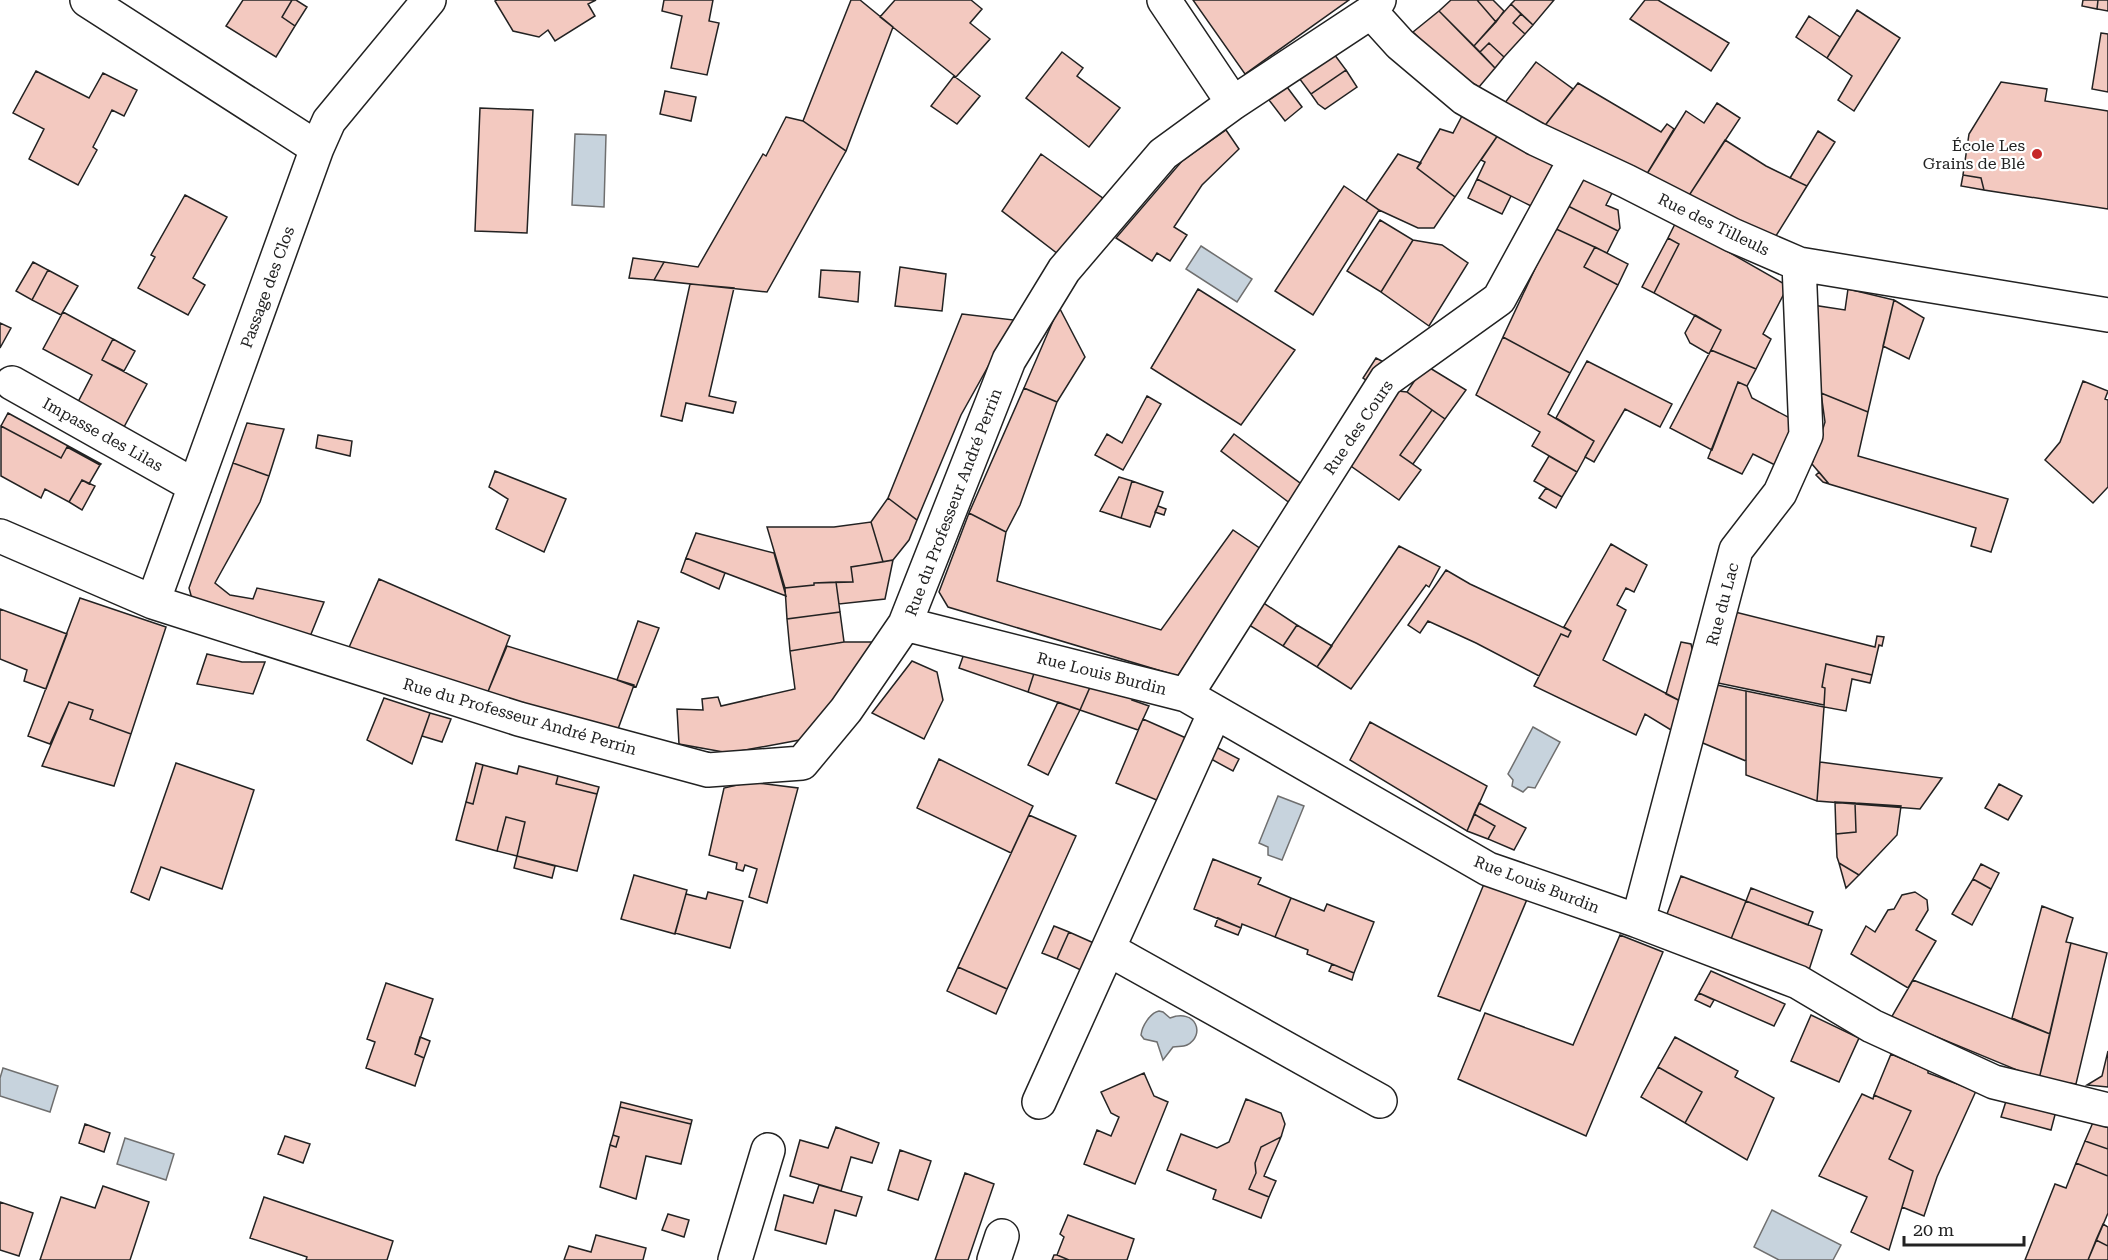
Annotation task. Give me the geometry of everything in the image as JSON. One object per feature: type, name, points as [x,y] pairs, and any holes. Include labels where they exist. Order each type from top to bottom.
[{"type":"street","points":[[87,0],[317,148]]},
{"type":"street","name":"Passage des Clos","points":[[153,602],[317,148],[329,121],[429,0]]},
{"type":"street","points":[[1164,0],[1233,103]]},
{"type":"street","name":"Rue du Professeur André Perrin","points":[[0,536],[153,602],[519,719],[708,770],[802,763],[846,710],[905,624],[1009,360],[1064,270],[1163,154],[1375,6]]},
{"type":"street","name":"Rue des Tilleuls","points":[[1375,6],[1400,44],[1464,98],[1536,139],[1732,235],[1799,264],[2108,315]]},
{"type":"street","name":"Rue des Cours","points":[[1186,695],[1386,380],[1499,299],[1576,158]]},
{"type":"street","name":"Rue du Lac","points":[[1638,921],[1736,550],[1780,493],[1806,435],[1799,264]]},
{"type":"street","name":"Impasse des Lilas","points":[[12,383],[195,486]]},
{"type":"street","name":"Rue Louis Burdin","points":[[905,624],[1186,695],[1488,869],[1638,921],[1798,982],[1872,1026],[1994,1082],[2108,1110]]},
{"type":"street","points":[[1039,1102],[1215,712]]},
{"type":"street","points":[[1108,949],[1380,1101]]},
{"type":"street","points":[[735,1260],[768,1150]]},
{"type":"shaded area","points":[[575,134],[606,135],[604,207],[572,205]]},
{"type":"shaded area","points":[[1201,246],[1252,279],[1237,302],[1186,269]]},
{"type":"shaded area","points":[[1533,727],[1560,742],[1535,788],[1528,787],[1523,792],[1512,786],[1513,780],[1508,774]]},
{"type":"shaded area","points":[[1278,796],[1304,806],[1282,860],[1268,855],[1268,847],[1259,843]]},
{"type":"shaded area","points":[[1159,1011],[1170,1018],[1186,1017],[1192,1020],[1197,1029],[1193,1041],[1185,1046],[1173,1047],[1163,1060],[1157,1042],[1144,1039],[1141,1035],[1147,1020]]},
{"type":"shaded area","points":[[3,1068],[58,1086],[50,1112],[0,1096],[0,1078]]},
{"type":"shaded area","points":[[125,1138],[174,1154],[166,1180],[117,1164]]},
{"type":"shaded area","points":[[1772,1210],[1841,1245],[1833,1260],[1779,1260],[1754,1247]]},
{"type":"building","points":[[243,0],[292,0],[282,17],[295,26],[276,57],[226,26]]},
{"type":"building","points":[[292,0],[307,7],[295,26],[282,17]]},
{"type":"building","points":[[596,0],[588,4],[595,16],[555,41],[548,30],[539,37],[513,31],[495,1]]},
{"type":"building","points":[[664,0],[713,0],[709,21],[719,23],[707,75],[671,68],[682,16],[662,11]]},
{"type":"building","points":[[851,0],[860,0],[893,27],[846,151],[803,121]]},
{"type":"building","points":[[895,0],[971,0],[982,9],[970,23],[990,39],[956,77],[880,17]]},
{"type":"building","points":[[1193,0],[1349,0],[1245,74]]},
{"type":"building","points":[[1451,0],[1477,0],[1496,22],[1474,46],[1439,11]]},
{"type":"building","points":[[1477,0],[1493,0],[1504,11],[1496,22]]},
{"type":"building","points":[[1515,0],[1554,0],[1533,25],[1511,4]]},
{"type":"building","points":[[1645,0],[1658,0],[1729,43],[1711,71],[1630,19]]},
{"type":"building","points":[[2083,0],[2098,0],[2097,9],[2082,6]]},
{"type":"building","points":[[2098,0],[2108,0],[2108,11],[2097,9]]},
{"type":"building","points":[[1511,4],[1521,14],[1513,23],[1525,34],[1504,57],[1489,43],[1480,52],[1474,46]]},
{"type":"building","points":[[1857,10],[1900,38],[1854,111],[1838,100],[1852,76],[1827,58]]},
{"type":"building","points":[[1439,11],[1495,68],[1479,87],[1448,68],[1413,32]]},
{"type":"building","points":[[1521,14],[1533,25],[1525,34],[1513,23]]},
{"type":"building","points":[[1809,16],[1840,37],[1827,58],[1796,37]]},
{"type":"building","points":[[2101,33],[2108,34],[2108,92],[2092,89]]},
{"type":"building","points":[[1489,43],[1504,57],[1495,68],[1480,52]]},
{"type":"building","points":[[1062,52],[1083,68],[1077,76],[1120,108],[1089,147],[1026,98]]},
{"type":"building","points":[[1334,54],[1346,70],[1311,94],[1299,78]]},
{"type":"building","points":[[1536,62],[1573,89],[1543,128],[1504,104]]},
{"type":"building","points":[[1346,70],[1357,87],[1325,109],[1311,94]]},
{"type":"building","points":[[36,71],[89,98],[103,73],[137,90],[124,116],[112,110],[93,147],[97,150],[78,185],[29,159],[44,129],[13,113]]},
{"type":"building","points":[[954,76],[980,96],[957,124],[931,106]]},
{"type":"building","name":"École Les Grains de Blé","points":[[2001,82],[2047,89],[2045,101],[2108,111],[2108,209],[1984,190],[1981,178],[1963,175],[1969,134]]},
{"type":"building","points":[[1578,83],[1661,132],[1667,124],[1674,129],[1645,177],[1543,128]]},
{"type":"building","points":[[1287,87],[1302,107],[1285,121],[1269,100]]},
{"type":"building","points":[[665,91],[696,97],[691,121],[660,114]]},
{"type":"building","points":[[1717,103],[1740,118],[1688,197],[1645,177],[1686,111],[1704,123]]},
{"type":"building","points":[[480,108],[533,110],[527,233],[475,231]]},
{"type":"building","points":[[1464,112],[1498,135],[1455,197],[1417,168],[1440,129],[1453,133]]},
{"type":"building","points":[[786,117],[803,121],[846,151],[767,292],[654,280],[664,262],[698,267],[763,154],[766,156]]},
{"type":"building","points":[[1226,130],[1239,149],[1202,185],[1174,227],[1187,235],[1170,261],[1157,253],[1152,261],[1116,238],[1182,161]]},
{"type":"building","points":[[1818,131],[1835,142],[1807,186],[1790,178]]},
{"type":"building","points":[[1498,135],[1561,164],[1531,206],[1477,179],[1485,162],[1481,160]]},
{"type":"building","points":[[1725,140],[1766,166],[1807,186],[1774,239],[1688,197]]},
{"type":"building","points":[[1041,154],[1104,199],[1058,254],[1002,211]]},
{"type":"building","points":[[1398,154],[1421,163],[1417,168],[1455,197],[1434,228],[1418,228],[1379,210],[1366,201]]},
{"type":"building","points":[[1581,172],[1614,189],[1606,205],[1618,210],[1620,228],[1618,231],[1566,205]]},
{"type":"building","points":[[1963,175],[1981,178],[1984,190],[1961,186]]},
{"type":"building","points":[[1477,179],[1511,196],[1502,214],[1468,198]]},
{"type":"building","points":[[1344,186],[1379,210],[1313,315],[1275,291]]},
{"type":"building","points":[[185,195],[227,217],[193,278],[205,285],[188,315],[138,288],[155,257],[151,255]]},
{"type":"building","points":[[1566,205],[1618,231],[1607,253],[1554,228]]},
{"type":"building","points":[[1380,220],[1413,240],[1381,292],[1347,271]]},
{"type":"building","points":[[1676,222],[1788,286],[1763,334],[1771,339],[1756,369],[1711,350],[1721,330],[1654,293],[1679,244],[1668,238]]},
{"type":"building","points":[[1554,228],[1595,247],[1584,267],[1618,285],[1570,373],[1503,337]]},
{"type":"building","points":[[1668,238],[1679,244],[1654,293],[1642,287]]},
{"type":"building","points":[[1413,240],[1442,245],[1468,263],[1429,326],[1381,292]]},
{"type":"building","points":[[1595,247],[1628,264],[1618,285],[1584,267]]},
{"type":"building","points":[[633,258],[664,262],[654,280],[629,278]]},
{"type":"building","points":[[33,262],[48,270],[32,300],[16,291]]},
{"type":"building","points":[[900,267],[946,274],[942,311],[895,306]]},
{"type":"building","points":[[48,270],[78,286],[61,315],[32,300]]},
{"type":"building","points":[[821,270],[860,272],[858,302],[819,297]]},
{"type":"building","points":[[690,284],[734,288],[709,396],[736,402],[733,413],[686,403],[682,421],[661,416]]},
{"type":"building","points":[[1198,289],[1295,350],[1241,425],[1151,368]]},
{"type":"building","points":[[1848,289],[1894,300],[1868,412],[1821,393],[1812,305],[1845,310]]},
{"type":"building","points":[[1894,300],[1924,318],[1909,359],[1883,346]]},
{"type":"building","points":[[1059,307],[1085,357],[1057,402],[1024,388]]},
{"type":"building","points":[[63,312],[113,339],[102,360],[147,384],[124,427],[78,402],[92,375],[43,349]]},
{"type":"building","points":[[962,314],[1014,320],[961,415],[917,520],[888,498]]},
{"type":"building","points":[[1695,315],[1721,330],[1709,354],[1690,343],[1685,333]]},
{"type":"building","points":[[0,323],[11,328],[0,348]]},
{"type":"building","points":[[1503,337],[1570,373],[1548,414],[1594,441],[1577,472],[1532,446],[1540,432],[1476,395]]},
{"type":"building","points":[[113,339],[135,351],[124,371],[102,360]]},
{"type":"building","points":[[1711,350],[1756,369],[1747,386],[1738,382],[1712,450],[1670,428]]},
{"type":"building","points":[[1376,358],[1389,365],[1369,382],[1363,378]]},
{"type":"building","points":[[1587,361],[1672,404],[1660,427],[1625,409],[1594,462],[1585,457],[1594,441],[1556,418]]},
{"type":"building","points":[[1425,365],[1466,390],[1445,419],[1407,392]]},
{"type":"building","points":[[2083,381],[2108,391],[2105,399],[2108,400],[2108,487],[2093,503],[2045,460],[2060,442]]},
{"type":"building","points":[[1738,382],[1747,386],[1752,398],[1803,425],[1775,465],[1753,454],[1742,474],[1708,458]]},
{"type":"building","points":[[1024,388],[1057,402],[1020,505],[1006,532],[969,513]]},
{"type":"building","points":[[1398,391],[1407,392],[1432,410],[1400,455],[1421,470],[1399,500],[1348,464]]},
{"type":"building","points":[[1821,393],[1868,412],[1858,456],[2008,499],[1991,552],[1971,546],[1976,528],[1829,484],[1812,464],[1825,422]]},
{"type":"building","points":[[1147,396],[1161,404],[1123,470],[1095,455],[1107,434],[1122,443]]},
{"type":"building","points":[[1432,410],[1445,419],[1413,464],[1400,455]]},
{"type":"building","points":[[8,413],[101,464],[67,447],[61,458],[1,426]]},
{"type":"building","points":[[247,423],[284,429],[269,476],[233,463]]},
{"type":"building","points":[[1,426],[61,458],[67,447],[100,465],[89,484],[82,480],[69,502],[45,489],[41,498],[1,476]]},
{"type":"building","points":[[1234,434],[1304,486],[1291,504],[1221,451]]},
{"type":"building","points":[[318,435],[352,441],[350,456],[316,448]]},
{"type":"building","points":[[1549,456],[1577,472],[1562,497],[1534,481]]},
{"type":"building","points":[[233,463],[269,476],[260,502],[215,583],[230,595],[253,599],[257,588],[324,602],[309,639],[192,599],[189,588]]},
{"type":"building","points":[[495,471],[566,499],[544,552],[496,529],[508,499],[489,487]]},
{"type":"building","points":[[1819,472],[1829,484],[1816,475]]},
{"type":"building","points":[[1119,477],[1132,481],[1121,518],[1100,511]]},
{"type":"building","points":[[82,480],[95,486],[82,510],[69,502]]},
{"type":"building","points":[[1132,481],[1163,492],[1150,527],[1121,518]]},
{"type":"building","points":[[1546,488],[1562,497],[1556,508],[1539,498]]},
{"type":"building","points":[[888,498],[917,520],[909,540],[893,560],[883,562],[871,522]]},
{"type":"building","points":[[1158,506],[1166,509],[1164,515],[1155,512]]},
{"type":"building","points":[[969,513],[1006,532],[997,581],[1161,630],[1233,530],[1261,549],[1178,676],[948,607],[939,592]]},
{"type":"building","points":[[871,522],[883,562],[851,567],[853,582],[814,583],[814,585],[785,588],[767,527],[834,527]]},
{"type":"building","points":[[696,533],[774,553],[786,596],[686,558]]},
{"type":"building","points":[[1611,544],[1647,565],[1634,592],[1626,588],[1617,605],[1626,610],[1603,660],[1684,703],[1676,733],[1645,714],[1636,735],[1534,686],[1561,634],[1568,637],[1571,631],[1564,627]]},
{"type":"building","points":[[1399,546],[1440,567],[1429,587],[1426,585],[1351,689],[1317,667]]},
{"type":"building","points":[[686,558],[725,573],[719,589],[681,572]]},
{"type":"building","points":[[893,560],[885,599],[839,604],[836,582],[853,582],[851,567]]},
{"type":"building","points":[[1446,570],[1470,584],[1571,631],[1568,637],[1561,634],[1539,676],[1428,621],[1420,633],[1408,625]]},
{"type":"building","points":[[379,579],[510,636],[487,694],[347,652]]},
{"type":"building","points":[[836,582],[840,612],[787,619],[785,588]]},
{"type":"building","points":[[80,598],[166,627],[131,734],[90,719],[93,710],[69,702],[50,744],[28,736]]},
{"type":"building","points":[[1256,598],[1297,625],[1283,646],[1241,620]]},
{"type":"building","points":[[0,609],[67,634],[46,689],[24,681],[27,670],[0,659]]},
{"type":"building","points":[[840,612],[844,642],[790,651],[787,619]]},
{"type":"building","points":[[1735,612],[1875,647],[1877,636],[1884,637],[1882,646],[1879,645],[1872,675],[1826,664],[1822,687],[1825,688],[1824,705],[1718,683]]},
{"type":"building","points":[[638,621],[659,628],[636,687],[617,680]]},
{"type":"building","points":[[1297,625],[1332,646],[1317,667],[1283,646]]},
{"type":"building","points":[[844,642],[874,642],[805,739],[729,753],[679,744],[677,709],[703,710],[702,699],[718,697],[721,706],[795,689],[790,651]]},
{"type":"building","points":[[1681,642],[1691,644],[1695,661],[1684,703],[1666,694]]},
{"type":"building","points":[[967,645],[1036,667],[1028,692],[959,668]]},
{"type":"building","points":[[507,646],[634,685],[618,729],[487,694]]},
{"type":"building","points":[[207,654],[242,662],[265,662],[253,694],[197,684]]},
{"type":"building","points":[[912,661],[937,672],[943,700],[924,739],[872,713]]},
{"type":"building","points":[[1826,664],[1872,675],[1870,683],[1852,679],[1846,711],[1824,707],[1825,688],[1822,687]]},
{"type":"building","points":[[1036,667],[1091,685],[1080,710],[1028,692]]},
{"type":"building","points":[[1091,685],[1134,696],[1132,700],[1149,706],[1138,730],[1080,710]]},
{"type":"building","points":[[1717,685],[1746,691],[1746,761],[1698,741]]},
{"type":"building","points":[[1746,691],[1824,707],[1817,801],[1746,775]]},
{"type":"building","points":[[384,698],[430,713],[412,764],[367,740]]},
{"type":"building","points":[[69,702],[93,710],[90,719],[131,734],[114,786],[42,766]]},
{"type":"building","points":[[1058,702],[1080,710],[1048,775],[1028,765]]},
{"type":"building","points":[[430,713],[451,719],[442,742],[422,736]]},
{"type":"building","points":[[1143,719],[1186,738],[1159,801],[1116,783]]},
{"type":"building","points":[[1370,722],[1487,786],[1467,831],[1350,760]]},
{"type":"building","points":[[1216,747],[1239,759],[1233,771],[1211,759]]},
{"type":"building","points":[[939,759],[1033,806],[1011,853],[917,808]]},
{"type":"building","points":[[1820,762],[1942,778],[1920,809],[1817,801]]},
{"type":"building","points":[[176,763],[254,790],[222,889],[161,867],[149,900],[131,892]]},
{"type":"building","points":[[476,763],[483,765],[473,804],[466,802]]},
{"type":"building","points":[[483,765],[517,774],[519,766],[558,776],[556,784],[597,794],[577,871],[517,856],[525,822],[506,817],[497,851],[456,840],[466,802],[473,804]]},
{"type":"building","points":[[558,776],[599,787],[597,794],[556,784]]},
{"type":"building","points":[[750,782],[798,788],[767,903],[749,897],[757,869],[745,865],[743,871],[736,869],[737,863],[709,855],[724,788]]},
{"type":"building","points":[[1999,784],[2022,796],[2008,820],[1985,808]]},
{"type":"building","points":[[1835,802],[1855,803],[1856,832],[1836,834]]},
{"type":"building","points":[[1479,803],[1526,828],[1514,850],[1488,839],[1495,826],[1474,814]]},
{"type":"building","points":[[1855,803],[1901,806],[1897,835],[1859,875],[1839,863],[1837,857],[1836,834],[1856,832]]},
{"type":"building","points":[[1474,814],[1495,826],[1488,839],[1467,831]]},
{"type":"building","points":[[1029,815],[1076,836],[1007,989],[958,967]]},
{"type":"building","points":[[506,817],[525,822],[517,856],[497,851]]},
{"type":"building","points":[[517,856],[555,866],[552,878],[514,868]]},
{"type":"building","points":[[1213,859],[1261,878],[1258,884],[1291,898],[1275,937],[1242,924],[1241,928],[1194,909]]},
{"type":"building","points":[[1839,863],[1859,875],[1846,888]]},
{"type":"building","points":[[1981,864],[1999,873],[1991,889],[1973,879]]},
{"type":"building","points":[[634,875],[687,890],[675,934],[621,919]]},
{"type":"building","points":[[1681,876],[1746,901],[1731,939],[1667,914]]},
{"type":"building","points":[[1486,879],[1528,897],[1480,1011],[1438,996]]},
{"type":"building","points":[[1973,879],[1991,889],[1972,925],[1952,914]]},
{"type":"building","points":[[1751,888],[1813,912],[1808,925],[1746,901]]},
{"type":"building","points":[[708,892],[743,901],[730,948],[675,933],[686,894],[706,899]]},
{"type":"building","points":[[1915,892],[1927,900],[1928,910],[1916,930],[1936,941],[1908,988],[1851,954],[1866,926],[1875,932],[1888,910],[1894,909],[1902,895]]},
{"type":"building","points":[[1291,898],[1324,911],[1327,904],[1374,922],[1354,973],[1307,954],[1308,950],[1275,937]]},
{"type":"building","points":[[1746,901],[1822,930],[1809,970],[1731,939]]},
{"type":"building","points":[[2042,906],[2073,918],[2066,942],[2071,943],[2050,1034],[2012,1018]]},
{"type":"building","points":[[1218,918],[1241,928],[1238,935],[1215,926]]},
{"type":"building","points":[[1054,926],[1069,932],[1057,959],[1042,953]]},
{"type":"building","points":[[1069,932],[1096,944],[1085,972],[1057,959]]},
{"type":"building","points":[[1620,935],[1663,952],[1586,1136],[1458,1079],[1485,1013],[1573,1045]]},
{"type":"building","points":[[2071,943],[2107,953],[2076,1084],[2039,1079]]},
{"type":"building","points":[[1332,964],[1354,973],[1352,980],[1329,971]]},
{"type":"building","points":[[958,967],[1007,989],[996,1014],[947,991]]},
{"type":"building","points":[[1711,971],[1785,1004],[1774,1026],[1699,993]]},
{"type":"building","points":[[1913,980],[2050,1034],[2039,1079],[1891,1018]]},
{"type":"building","points":[[386,983],[433,999],[415,1054],[424,1058],[415,1086],[366,1068],[375,1042],[367,1039]]},
{"type":"building","points":[[1699,993],[1714,1000],[1710,1007],[1695,1000]]},
{"type":"building","points":[[1811,1015],[1859,1038],[1839,1082],[1791,1061]]},
{"type":"building","points":[[420,1037],[430,1041],[424,1058],[415,1054]]},
{"type":"building","points":[[1675,1037],[1738,1071],[1735,1077],[1774,1098],[1747,1160],[1685,1123],[1702,1092],[1658,1067]]},
{"type":"building","points":[[2108,1051],[2108,1087],[2087,1085],[2102,1076]]},
{"type":"building","points":[[1891,1054],[1928,1070],[1928,1073],[1976,1091],[1937,1177],[1924,1216],[1902,1207],[1913,1171],[1889,1159],[1911,1111],[1874,1095]]},
{"type":"building","points":[[1658,1067],[1702,1092],[1685,1123],[1641,1097]]},
{"type":"building","points":[[1144,1073],[1154,1096],[1168,1102],[1135,1184],[1084,1164],[1097,1130],[1111,1136],[1119,1117],[1111,1113],[1101,1092]]},
{"type":"building","points":[[1862,1094],[1873,1099],[1874,1095],[1911,1111],[1889,1159],[1913,1171],[1889,1250],[1851,1232],[1867,1197],[1819,1176]]},
{"type":"building","points":[[2007,1098],[2056,1111],[2051,1130],[2001,1117]]},
{"type":"building","points":[[1246,1099],[1281,1113],[1285,1124],[1281,1137],[1261,1147],[1255,1163],[1256,1173],[1249,1189],[1269,1197],[1261,1218],[1213,1199],[1216,1190],[1167,1170],[1181,1134],[1217,1148],[1229,1142]]},
{"type":"building","points":[[621,1102],[692,1120],[691,1124],[620,1107]]},
{"type":"building","points":[[620,1107],[691,1124],[681,1164],[646,1156],[636,1199],[600,1187],[610,1145],[616,1147],[619,1137],[613,1135]]},
{"type":"building","points":[[2094,1120],[2108,1123],[2108,1149],[2085,1141]]},
{"type":"building","points":[[85,1124],[110,1133],[104,1152],[79,1143]]},
{"type":"building","points":[[836,1127],[879,1143],[872,1163],[851,1157],[841,1191],[790,1176],[800,1140],[828,1148]]},
{"type":"building","points":[[613,1135],[619,1137],[616,1147],[610,1145]]},
{"type":"building","points":[[285,1136],[310,1144],[303,1163],[278,1154]]},
{"type":"building","points":[[1281,1137],[1264,1176],[1276,1181],[1269,1197],[1249,1189],[1256,1173],[1255,1163],[1261,1147]]},
{"type":"building","points":[[2085,1141],[2108,1149],[2108,1176],[2076,1163]]},
{"type":"building","points":[[900,1150],[931,1161],[918,1200],[888,1190]]},
{"type":"building","points":[[2076,1163],[2108,1176],[2108,1213],[2088,1260],[2025,1260],[2055,1184],[2066,1188]]},
{"type":"building","points":[[965,1173],[994,1184],[968,1260],[935,1260]]},
{"type":"building","points":[[819,1185],[862,1197],[856,1216],[835,1210],[826,1244],[775,1230],[784,1195],[813,1203]]},
{"type":"building","points":[[103,1186],[149,1202],[130,1260],[40,1260],[61,1197],[95,1208]]},
{"type":"building","points":[[264,1197],[393,1241],[387,1260],[306,1260],[307,1257],[250,1238]]},
{"type":"building","points":[[0,1202],[33,1213],[19,1256],[0,1250]]},
{"type":"building","points":[[668,1214],[689,1220],[684,1237],[662,1230]]},
{"type":"building","points":[[1068,1215],[1134,1239],[1127,1260],[1069,1260],[1057,1255],[1064,1237],[1060,1234]]},
{"type":"building","points":[[2103,1224],[2108,1227],[2108,1246],[2096,1240]]},
{"type":"building","points":[[596,1235],[646,1248],[643,1260],[564,1260],[569,1246],[591,1252]]},
{"type":"building","points":[[2096,1240],[2108,1246],[2108,1260],[2088,1260]]},
{"type":"building","points":[[1054,1255],[1057,1255],[1069,1260],[1052,1260]]},
{"type":"place","name":"École Les Grains de Blé","points":[[2037,154]]}]
